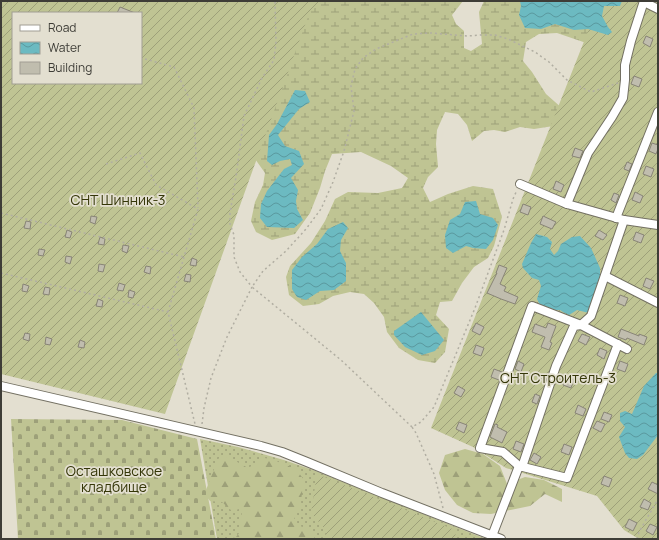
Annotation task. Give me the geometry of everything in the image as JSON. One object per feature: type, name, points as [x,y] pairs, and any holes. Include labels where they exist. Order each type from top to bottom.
[{"type":"street","points":[[567,204],[588,152],[623,98],[625,65],[644,2],[658,9]]},
{"type":"street","points":[[492,536],[521,466],[556,366],[574,326],[582,325],[591,316],[605,276],[620,219],[658,112]]},
{"type":"street","points":[[520,184],[567,204],[620,219],[658,224]]},
{"type":"street","points":[[605,276],[658,303]]},
{"type":"street","points":[[618,344],[566,478],[521,466],[503,452],[480,448],[532,306],[582,325],[618,344],[627,349]]},
{"type":"street","points":[[1,386],[282,452],[501,539]]},
{"type":"path","points":[[275,1],[276,42],[274,60],[262,78],[244,116],[230,213],[230,224],[234,235],[234,257],[240,272],[252,287],[341,360],[412,427],[434,474],[445,517]]},
{"type":"path","points":[[199,433],[211,378],[227,337],[252,287],[263,271],[286,251],[306,230],[321,209],[333,182],[344,151],[354,111],[351,86],[356,69],[363,58],[376,49],[413,34],[431,33],[467,36],[495,35],[508,39],[535,52],[549,62],[567,80],[591,92],[625,80]]},
{"type":"path","points":[[145,59],[174,66],[194,108],[198,209],[168,312],[199,433]]},
{"type":"path","points":[[106,164],[140,153],[156,184],[198,209]]},
{"type":"path","points":[[412,427],[421,422],[434,407],[475,308],[504,230],[513,199],[520,184]]},
{"type":"path","points":[[1,213],[184,257]]},
{"type":"path","points":[[1,273],[168,312]]},
{"type":"path","points":[[637,539],[639,532],[658,499]]},
{"type":"green space","name":"СНТ Шинник-3","points":[[1,1],[326,1],[310,11],[165,414],[1,374]]},
{"type":"green space","points":[[290,1],[463,1],[452,15],[456,24],[464,31],[464,48],[471,51],[482,44],[479,12],[484,1],[629,1],[595,46],[557,33],[539,34],[526,42],[523,61],[546,94],[563,109],[560,125],[534,129],[520,127],[505,132],[494,130],[484,131],[472,141],[467,125],[458,114],[445,112],[437,130],[436,144],[438,167],[428,177],[423,188],[430,202],[448,194],[473,186],[493,189],[502,217],[494,246],[488,258],[474,267],[462,283],[452,301],[440,302],[436,315],[449,329],[445,352],[435,363],[418,360],[399,348],[387,332],[384,317],[374,303],[364,294],[350,292],[333,296],[319,304],[303,306],[289,295],[286,277],[290,266],[311,243],[325,221],[335,199],[348,192],[378,193],[402,188],[408,178],[391,166],[361,152],[332,154],[310,213],[295,234],[272,240],[256,232],[251,221],[255,202],[263,185],[265,173],[253,156]]},
{"type":"green space","name":"СНТ Строитель-3","points":[[600,1],[658,1],[658,539],[639,539],[624,530],[597,496],[506,468],[473,447],[431,428]]},
{"type":"green space","name":"Осташковское кладбище","points":[[11,419],[122,420],[197,439],[216,539],[18,539]]},
{"type":"green space","points":[[200,439],[238,447],[313,470],[486,539],[217,539]]},
{"type":"green space","points":[[465,449],[483,454],[500,466],[507,484],[525,477],[544,480],[562,489],[562,502],[545,494],[530,506],[491,514],[473,513],[457,505],[445,490],[439,473],[445,455]]},
{"type":"green space","points":[[223,456],[230,458],[248,468],[264,458],[271,459],[296,469],[304,480],[300,507],[294,519],[295,525],[310,530],[315,539],[223,539],[236,537],[240,532],[239,519],[242,514],[239,509],[232,511],[222,502],[210,501],[206,496],[206,490],[218,459]]},
{"type":"green space","points":[[317,474],[455,530],[456,539],[327,539],[325,529],[311,513]]},
{"type":"water","points":[[520,1],[622,1],[620,6],[604,6],[602,16],[612,32],[608,35],[588,29],[574,30],[555,24],[541,29],[525,28],[519,15],[521,6]]},
{"type":"water","points":[[295,90],[305,91],[310,102],[299,109],[278,135],[285,146],[299,151],[304,164],[291,178],[298,190],[296,201],[297,209],[303,220],[294,228],[267,227],[260,218],[261,204],[267,191],[284,169],[292,165],[290,159],[280,161],[272,165],[267,161],[269,135],[277,124]]},
{"type":"water","points":[[476,201],[480,214],[493,218],[498,225],[493,240],[486,249],[466,246],[453,253],[446,248],[445,235],[450,220],[460,214],[465,202]]},
{"type":"water","points":[[343,222],[348,228],[341,240],[340,251],[346,263],[346,281],[334,290],[320,291],[306,300],[297,297],[292,289],[292,270],[302,257],[317,244],[328,229]]},
{"type":"water","points":[[536,234],[547,237],[552,242],[550,249],[554,255],[558,251],[561,244],[572,237],[580,236],[591,248],[600,268],[600,280],[589,313],[577,310],[569,315],[560,310],[541,307],[537,299],[541,286],[539,280],[532,278],[523,268],[522,264]]},
{"type":"water","points":[[421,312],[444,340],[435,351],[422,355],[405,347],[394,335],[394,331]]},
{"type":"water","points":[[656,373],[658,373],[658,435],[643,455],[637,459],[629,458],[625,453],[619,437],[625,427],[620,421],[620,413],[625,411],[632,414],[644,386]]},
{"type":"building","points":[[120,7],[132,12],[118,12]]},
{"type":"building","points":[[646,36],[653,39],[650,47],[643,43]]},
{"type":"building","points":[[634,76],[642,79],[639,87],[631,84]]},
{"type":"building","points":[[652,143],[658,145],[656,154],[649,151]]},
{"type":"building","points":[[575,148],[583,151],[580,158],[572,156]]},
{"type":"building","points":[[627,162],[632,164],[629,171],[624,169]]},
{"type":"building","points":[[646,166],[654,169],[651,177],[643,174]]},
{"type":"building","points":[[556,181],[564,185],[561,192],[553,189]]},
{"type":"building","points":[[635,192],[643,196],[640,203],[632,200]]},
{"type":"building","points":[[614,193],[619,195],[616,203],[611,200]]},
{"type":"building","points":[[523,204],[531,207],[528,215],[520,212]]},
{"type":"building","points":[[91,216],[97,217],[95,224],[90,222]]},
{"type":"building","points":[[543,216],[556,222],[552,229],[540,224]]},
{"type":"building","points":[[26,221],[31,222],[30,229],[24,228]]},
{"type":"building","points":[[67,230],[72,232],[70,238],[65,237]]},
{"type":"building","points":[[599,230],[607,235],[603,240],[595,236]]},
{"type":"building","points":[[636,232],[644,235],[641,243],[633,240]]},
{"type":"building","points":[[100,237],[105,239],[104,245],[98,244]]},
{"type":"building","points":[[123,245],[129,246],[127,253],[122,251]]},
{"type":"building","points":[[39,249],[45,250],[43,256],[38,255]]},
{"type":"building","points":[[66,256],[72,257],[70,264],[65,262]]},
{"type":"building","points":[[192,258],[197,260],[196,266],[190,265]]},
{"type":"building","points":[[99,264],[105,265],[103,272],[98,271]]},
{"type":"building","points":[[499,265],[507,268],[500,284],[506,287],[504,291],[518,297],[515,304],[487,293],[497,273]]},
{"type":"building","points":[[146,266],[151,267],[150,274],[144,272]]},
{"type":"building","points":[[186,274],[191,275],[190,282],[184,281]]},
{"type":"building","points":[[646,278],[654,281],[650,289],[643,286]]},
{"type":"building","points":[[119,283],[125,285],[123,291],[117,290]]},
{"type":"building","points":[[23,284],[29,286],[27,292],[22,291]]},
{"type":"building","points":[[45,287],[50,288],[49,295],[43,294]]},
{"type":"building","points":[[129,290],[135,292],[133,298],[128,297]]},
{"type":"building","points":[[620,295],[628,298],[625,306],[617,303]]},
{"type":"building","points":[[98,299],[103,301],[102,307],[96,306]]},
{"type":"building","points":[[476,323],[484,327],[480,335],[472,331]]},
{"type":"building","points":[[548,323],[556,326],[550,342],[552,343],[549,350],[541,347],[545,337],[532,332],[535,324],[546,328]]},
{"type":"building","points":[[621,329],[639,336],[639,334],[647,337],[644,345],[627,338],[626,340],[618,337]]},
{"type":"building","points":[[25,333],[30,334],[29,341],[23,339]]},
{"type":"building","points":[[582,334],[590,337],[586,345],[578,341]]},
{"type":"building","points":[[46,337],[52,339],[50,345],[45,344]]},
{"type":"building","points":[[80,340],[85,342],[84,348],[78,347]]},
{"type":"building","points":[[476,345],[484,348],[481,356],[473,353]]},
{"type":"building","points":[[600,348],[607,351],[604,359],[597,355]]},
{"type":"building","points":[[518,361],[524,364],[521,372],[515,369]]},
{"type":"building","points":[[620,361],[628,364],[625,372],[617,369]]},
{"type":"building","points":[[494,369],[502,372],[499,380],[491,377]]},
{"type":"building","points":[[566,377],[574,380],[571,388],[563,385]]},
{"type":"building","points":[[458,386],[465,390],[461,397],[454,393]]},
{"type":"building","points":[[535,394],[540,396],[537,404],[532,402]]},
{"type":"building","points":[[578,405],[586,409],[583,416],[575,413]]},
{"type":"building","points":[[604,412],[612,415],[609,422],[601,419]]},
{"type":"building","points":[[597,421],[605,424],[601,432],[593,428]]},
{"type":"building","points":[[459,422],[467,425],[464,433],[456,429]]},
{"type":"building","points":[[495,424],[498,425],[497,427],[507,432],[502,443],[490,437]]},
{"type":"building","points":[[516,441],[524,444],[521,452],[513,449]]},
{"type":"building","points":[[564,444],[572,447],[569,455],[561,452]]},
{"type":"building","points":[[534,453],[541,457],[537,464],[530,460]]},
{"type":"building","points":[[604,476],[612,479],[609,487],[601,484]]},
{"type":"building","points":[[652,482],[658,485],[658,494],[648,489]]},
{"type":"building","points":[[644,499],[651,503],[648,510],[640,507]]},
{"type":"building","points":[[629,519],[637,523],[633,531],[625,527]]},
{"type":"building","points":[[650,524],[657,527],[653,535],[646,531]]}]
